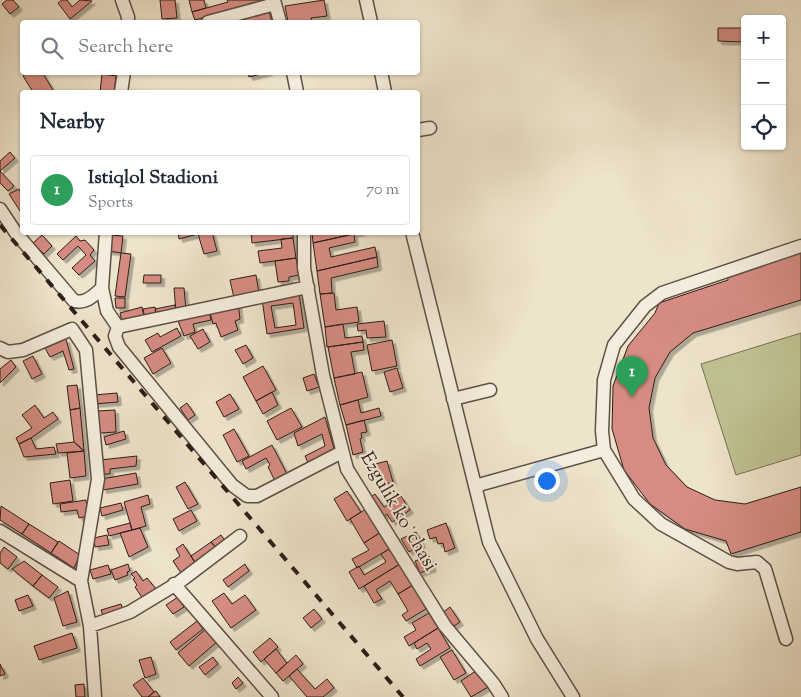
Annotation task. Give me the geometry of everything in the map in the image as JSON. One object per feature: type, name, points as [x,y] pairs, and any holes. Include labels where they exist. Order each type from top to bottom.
[{"type":"street","points":[[122,0],[128,20]]},
{"type":"street","points":[[366,0],[371,20]]},
{"type":"street","points":[[215,20],[275,2],[280,20]]},
{"type":"street","points":[[121,90],[124,75]]},
{"type":"street","points":[[294,75],[297,90]]},
{"type":"street","points":[[382,75],[385,90]]},
{"type":"street","points":[[420,130],[430,128]]},
{"type":"street","points":[[0,209],[16,233],[74,301],[80,303],[88,300],[102,288]]},
{"type":"street","points":[[106,235],[102,288],[107,311],[118,327]]},
{"type":"street","name":"Ezgulik koʻchasi","points":[[304,235],[304,268],[324,375],[347,469],[445,626],[493,683],[502,697]]},
{"type":"street","points":[[413,235],[489,542],[537,639],[573,697]]},
{"type":"street","points":[[786,638],[765,569],[757,562],[737,564],[729,562],[661,524],[634,499],[604,450],[602,431],[604,380],[614,345],[645,306],[662,293],[801,246]]},
{"type":"street","points":[[118,327],[308,287]]},
{"type":"street","points":[[118,327],[115,336],[119,347],[232,486],[247,496],[257,496],[342,452]]},
{"type":"street","points":[[0,348],[8,352],[24,350],[72,329],[86,350],[98,479],[81,581],[90,626],[95,697]]},
{"type":"street","points":[[453,399],[490,390]]},
{"type":"street","points":[[475,486],[604,450]]},
{"type":"street","points":[[0,531],[81,581]]},
{"type":"street","points":[[90,626],[130,612],[178,582],[240,536]]},
{"type":"street","points":[[174,584],[272,697]]},
{"type":"green space","points":[[801,333],[801,455],[736,475],[701,364]]},
{"type":"building","points":[[7,0],[13,0],[19,7],[10,14],[2,4]]},
{"type":"building","points":[[62,0],[67,0],[72,7],[80,0],[92,1],[70,19],[58,3]]},
{"type":"building","points":[[160,0],[175,0],[177,18],[162,19]]},
{"type":"building","points":[[189,0],[204,0],[206,8],[192,12]]},
{"type":"building","points":[[227,0],[262,0],[263,2],[195,20],[192,12],[228,2]]},
{"type":"building","points":[[324,0],[327,16],[311,18],[312,20],[288,20],[285,6]]},
{"type":"building","points":[[269,11],[271,20],[245,20],[244,18]]},
{"type":"building","points":[[718,28],[741,28],[741,42],[718,41]]},
{"type":"building","points":[[44,75],[53,90],[32,90],[23,76]]},
{"type":"building","points":[[102,75],[116,76],[114,90],[100,90]]},
{"type":"building","points":[[10,152],[15,158],[0,171],[0,161]]},
{"type":"building","points":[[0,171],[14,186],[8,191],[0,183]]},
{"type":"building","points":[[19,189],[20,211],[9,194]]},
{"type":"building","points":[[42,235],[52,246],[44,254],[33,243]]},
{"type":"building","points":[[110,235],[123,236],[121,253],[108,251]]},
{"type":"building","points":[[178,235],[194,235],[179,239]]},
{"type":"building","points":[[198,235],[213,235],[217,251],[204,254]]},
{"type":"building","points":[[251,235],[293,235],[293,238],[252,243]]},
{"type":"building","points":[[312,235],[349,235],[313,243]]},
{"type":"building","points":[[354,235],[355,242],[329,248],[331,257],[375,247],[377,257],[317,271],[313,243]]},
{"type":"building","points":[[76,236],[80,241],[85,240],[94,250],[90,255],[95,261],[79,275],[72,268],[86,255],[78,246],[63,260],[57,254]]},
{"type":"building","points":[[293,238],[296,258],[260,263],[258,251],[282,248],[281,239]]},
{"type":"building","points":[[801,251],[801,300],[693,333],[670,352],[655,378],[649,408],[653,438],[666,465],[687,487],[715,500],[745,504],[801,487],[801,532],[731,554],[726,541],[685,529],[650,504],[624,470],[612,429],[613,386],[628,346],[655,313],[659,303],[728,280],[727,274]]},
{"type":"building","points":[[121,253],[131,254],[125,297],[115,296]]},
{"type":"building","points":[[377,257],[378,267],[331,278],[332,293],[320,294],[317,271]]},
{"type":"building","points":[[296,258],[299,275],[289,277],[289,281],[278,282],[275,261]]},
{"type":"building","points":[[144,275],[161,275],[161,283],[143,283]]},
{"type":"building","points":[[256,275],[259,293],[234,298],[230,280]]},
{"type":"building","points":[[174,288],[184,288],[186,310],[176,312]]},
{"type":"building","points":[[299,293],[304,328],[267,334],[262,299]],"holes":[[[293,303],[296,325],[275,328],[271,306]]]},
{"type":"building","points":[[334,293],[336,310],[357,307],[359,322],[325,327],[320,294]]},
{"type":"building","points":[[115,298],[125,298],[125,308],[116,308]]},
{"type":"building","points":[[238,303],[240,319],[235,321],[238,330],[221,337],[216,323],[213,324],[209,309]]},
{"type":"building","points":[[175,305],[176,312],[157,316],[155,309]]},
{"type":"building","points":[[142,307],[144,317],[122,322],[120,313]]},
{"type":"building","points":[[155,307],[157,316],[145,318],[143,309]]},
{"type":"building","points":[[209,309],[211,320],[193,324],[195,332],[184,336],[176,316]]},
{"type":"building","points":[[384,321],[386,337],[367,338],[366,330],[358,331],[357,324]]},
{"type":"building","points":[[343,324],[345,338],[362,336],[363,342],[327,347],[325,327]]},
{"type":"building","points":[[177,328],[181,336],[152,352],[145,340],[158,333],[160,337]]},
{"type":"building","points":[[203,329],[210,342],[198,349],[190,336]]},
{"type":"building","points":[[66,339],[74,369],[69,370],[63,351],[50,357],[45,348]]},
{"type":"building","points":[[392,340],[397,366],[372,371],[367,345]]},
{"type":"building","points":[[363,342],[364,350],[351,352],[355,374],[334,378],[328,347]]},
{"type":"building","points":[[246,345],[253,358],[243,364],[235,350]]},
{"type":"building","points":[[162,348],[171,363],[153,374],[144,358]]},
{"type":"building","points":[[33,356],[42,374],[32,379],[23,361]]},
{"type":"building","points":[[11,360],[16,367],[0,383],[0,369]]},
{"type":"building","points":[[263,366],[276,390],[256,401],[243,377]]},
{"type":"building","points":[[397,368],[403,388],[390,392],[384,372]]},
{"type":"building","points":[[362,372],[368,397],[340,405],[334,378]]},
{"type":"building","points":[[314,374],[319,387],[307,391],[303,378]]},
{"type":"building","points":[[77,385],[80,408],[70,410],[67,386]]},
{"type":"building","points":[[272,392],[278,405],[263,414],[256,401]]},
{"type":"building","points":[[117,393],[118,402],[94,404],[94,395]]},
{"type":"building","points":[[230,394],[239,409],[224,417],[216,402]]},
{"type":"building","points":[[358,400],[361,413],[379,408],[381,416],[346,425],[340,405]]},
{"type":"building","points":[[187,403],[195,415],[188,420],[180,408]]},
{"type":"building","points":[[35,405],[44,418],[53,412],[58,419],[19,444],[16,438],[32,428],[22,415]]},
{"type":"building","points":[[80,408],[84,451],[74,442],[70,410]]},
{"type":"building","points":[[291,408],[302,427],[277,440],[267,421]]},
{"type":"building","points":[[115,410],[116,432],[100,433],[98,411]]},
{"type":"building","points":[[325,417],[335,452],[309,465],[305,456],[325,446],[322,434],[298,446],[294,433]]},
{"type":"building","points":[[364,420],[367,432],[361,433],[362,438],[360,439],[363,452],[353,455],[346,425]]},
{"type":"building","points":[[234,429],[249,456],[237,462],[223,435]]},
{"type":"building","points":[[124,431],[126,439],[106,445],[104,437]]},
{"type":"building","points":[[31,438],[36,449],[54,447],[56,454],[24,457],[19,444]]},
{"type":"building","points":[[74,442],[84,451],[58,453],[56,444]]},
{"type":"building","points":[[272,445],[287,474],[275,481],[266,458],[246,469],[242,461]]},
{"type":"building","points":[[84,451],[86,476],[70,478],[67,453]]},
{"type":"building","points":[[137,456],[136,466],[110,469],[110,474],[101,474],[100,460]]},
{"type":"building","points":[[387,461],[393,482],[377,486],[371,465]]},
{"type":"building","points":[[136,473],[138,484],[103,490],[101,479]]},
{"type":"building","points":[[70,480],[73,501],[53,504],[50,483]]},
{"type":"building","points":[[185,482],[198,504],[188,509],[176,487]]},
{"type":"building","points":[[347,491],[361,512],[347,521],[334,499]]},
{"type":"building","points":[[375,494],[384,507],[401,496],[410,510],[392,522],[387,514],[381,518],[369,498]]},
{"type":"building","points":[[148,495],[150,504],[141,507],[146,526],[132,530],[124,502]]},
{"type":"building","points":[[86,500],[88,516],[79,518],[77,510],[61,512],[60,504]]},
{"type":"building","points":[[121,503],[123,510],[102,516],[100,508]]},
{"type":"building","points":[[1,506],[29,524],[22,534],[0,520]]},
{"type":"building","points":[[366,509],[381,532],[364,543],[350,519]]},
{"type":"building","points":[[191,510],[197,521],[179,531],[173,519]]},
{"type":"building","points":[[130,523],[132,530],[109,536],[107,529]]},
{"type":"building","points":[[446,523],[455,548],[445,552],[443,543],[438,544],[436,537],[430,539],[427,530]]},
{"type":"building","points":[[29,524],[58,542],[51,553],[22,534]]},
{"type":"building","points":[[140,528],[148,547],[129,557],[120,533]]},
{"type":"building","points":[[381,532],[391,548],[357,568],[352,559],[369,550],[364,543]]},
{"type":"building","points":[[416,532],[422,544],[409,552],[401,539]]},
{"type":"building","points":[[107,535],[109,545],[95,547],[94,538]]},
{"type":"building","points":[[221,535],[226,542],[217,549],[211,542]]},
{"type":"building","points":[[59,541],[80,555],[74,568],[51,553]]},
{"type":"building","points":[[211,542],[217,549],[196,564],[191,556]]},
{"type":"building","points":[[183,544],[196,564],[181,573],[173,561],[180,556],[176,549]]},
{"type":"building","points":[[4,547],[17,557],[8,569],[0,563],[0,553]]},
{"type":"building","points":[[391,548],[400,564],[359,589],[349,572],[359,566],[364,575],[386,562],[381,554]]},
{"type":"building","points":[[429,556],[433,568],[420,573],[415,561]]},
{"type":"building","points":[[24,561],[42,575],[33,586],[12,569]]},
{"type":"building","points":[[128,564],[130,571],[127,572],[128,575],[115,580],[111,570]]},
{"type":"building","points":[[245,564],[249,571],[228,587],[223,580]]},
{"type":"building","points":[[400,564],[413,585],[398,594],[390,581],[376,590],[382,599],[374,603],[364,586]]},
{"type":"building","points":[[108,565],[111,574],[93,579],[90,570]]},
{"type":"building","points":[[136,571],[143,581],[147,578],[156,589],[143,599],[135,587],[137,585],[133,579],[135,578],[131,574]]},
{"type":"building","points":[[42,575],[58,587],[49,598],[33,586]]},
{"type":"building","points":[[413,585],[426,609],[406,621],[402,615],[408,611],[398,594]]},
{"type":"building","points":[[68,591],[77,622],[63,626],[54,598]]},
{"type":"building","points":[[224,593],[232,604],[245,595],[256,610],[231,628],[212,601]]},
{"type":"building","points":[[28,595],[33,606],[19,611],[15,600]]},
{"type":"building","points":[[178,597],[184,607],[173,614],[166,605]]},
{"type":"building","points":[[121,604],[124,612],[104,618],[101,610]]},
{"type":"building","points":[[450,607],[460,622],[451,628],[442,613]]},
{"type":"building","points":[[314,609],[322,619],[311,628],[303,618]]},
{"type":"building","points":[[429,613],[438,628],[409,646],[404,637],[416,630],[412,623]]},
{"type":"building","points":[[197,621],[203,629],[176,650],[170,642]]},
{"type":"building","points":[[207,628],[218,641],[189,666],[178,653]]},
{"type":"building","points":[[438,628],[450,648],[420,666],[416,659],[431,649],[427,643],[417,649],[414,643]]},
{"type":"building","points":[[72,633],[77,648],[39,660],[34,646]]},
{"type":"building","points":[[270,638],[278,647],[261,662],[253,652]]},
{"type":"building","points":[[276,649],[287,663],[276,673],[264,659]]},
{"type":"building","points":[[452,650],[466,673],[454,680],[440,657]]},
{"type":"building","points":[[296,655],[303,664],[283,681],[276,673]]},
{"type":"building","points":[[151,657],[156,674],[145,678],[139,660]]},
{"type":"building","points":[[213,657],[218,664],[205,675],[199,667]]},
{"type":"building","points":[[0,664],[5,674],[0,676]]},
{"type":"building","points":[[297,669],[315,689],[327,679],[334,688],[323,697],[307,697],[289,676]]},
{"type":"building","points":[[477,670],[488,687],[471,697],[461,681]]},
{"type":"building","points":[[238,677],[243,683],[236,689],[232,683]]},
{"type":"building","points":[[143,678],[154,692],[148,697],[142,697],[133,685]]},
{"type":"building","points":[[84,684],[85,697],[76,697],[75,685]]},
{"type":"building","points":[[156,691],[160,697],[148,697],[154,692]]},
{"type":"railway","points":[[0,225],[403,697]]},
{"type":"place","name":"Istiqlol Stadioni","points":[[632,397]]}]
